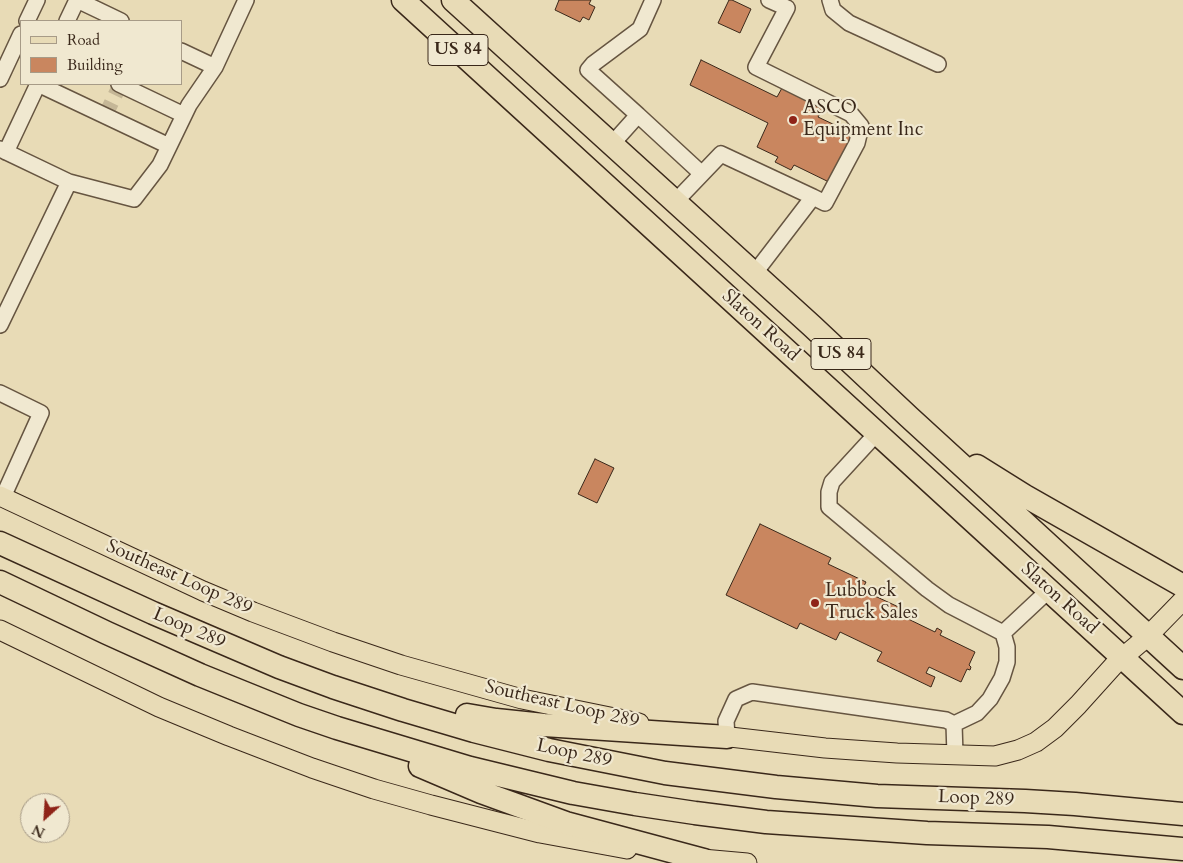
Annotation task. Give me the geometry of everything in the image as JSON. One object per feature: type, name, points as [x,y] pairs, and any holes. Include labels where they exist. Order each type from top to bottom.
[{"type":"highway","name":"Slaton Road","points":[[403,0],[1183,713]]},
{"type":"highway","name":"Slaton Road","points":[[453,0],[1183,668]]},
{"type":"highway","points":[[600,180],[618,150]]},
{"type":"highway","points":[[909,418],[984,471],[1183,586]]},
{"type":"highway","name":"Loop 289","points":[[0,543],[152,613],[279,667],[403,710],[549,750],[665,773],[776,787],[877,796],[1025,801],[1183,814]]},
{"type":"highway","name":"Loop 289","points":[[0,582],[107,633],[299,715],[470,768],[572,793],[643,806],[766,822],[927,833],[1048,837],[1183,849]]},
{"type":"highway","points":[[152,613],[319,672],[449,712],[496,720],[544,725],[727,737]]},
{"type":"highway","points":[[299,715],[481,792],[566,823],[704,860]]},
{"type":"main road","name":"Southeast Loop 289","points":[[1,496],[203,591],[333,642],[401,665],[522,699],[671,729],[825,748],[897,753],[995,756],[1018,750],[1036,742],[1055,728],[1115,664],[1148,636],[1183,600]]},
{"type":"main road","points":[[0,630],[160,707],[312,768],[374,789],[540,833],[635,850],[704,860],[747,863]]},
{"type":"street","points":[[27,20],[37,0]]},
{"type":"street","points":[[67,20],[77,0],[119,20]]},
{"type":"street","points":[[37,85],[3,151],[69,182],[134,199],[160,165],[189,105],[215,67],[246,0]]},
{"type":"street","points":[[653,0],[640,28],[593,64],[588,70],[702,174]]},
{"type":"street","points":[[675,202],[721,154],[825,203],[857,143],[861,126],[851,114],[756,67],[787,8],[769,0]]},
{"type":"street","points":[[830,0],[833,10],[848,23],[938,64]]},
{"type":"street","points":[[0,79],[20,36]]},
{"type":"street","points":[[182,51],[215,67]]},
{"type":"street","points":[[40,85],[169,146]]},
{"type":"street","points":[[121,85],[184,115]]},
{"type":"street","points":[[618,150],[638,115]]},
{"type":"street","points":[[0,325],[69,182]]},
{"type":"street","points":[[754,274],[813,197]]},
{"type":"street","points":[[0,393],[41,413],[1,496]]},
{"type":"street","points":[[877,433],[832,482],[829,492],[829,507],[927,589],[949,605],[1003,633],[1007,647],[1008,662],[1002,678],[990,699],[977,713],[954,724]]},
{"type":"street","points":[[1003,633],[1049,590]]},
{"type":"street","points":[[727,737],[726,721],[736,699],[752,692],[946,720],[954,724]]},
{"type":"street","points":[[954,724],[955,755]]},
{"type":"building","points":[[559,0],[591,0],[589,4],[595,7],[589,20],[583,17],[580,22],[555,10]]},
{"type":"building","points":[[729,0],[751,9],[740,33],[718,23]]},
{"type":"building","name":"ASCO Equipment Inc","points":[[701,60],[777,97],[782,88],[823,108],[818,117],[854,134],[831,183],[794,165],[791,170],[775,162],[778,157],[757,147],[768,123],[690,85]]},
{"type":"building","points":[[595,459],[614,468],[597,503],[578,494]]},
{"type":"building","name":"Lubbock Truck Sales","points":[[760,524],[831,558],[828,564],[866,582],[862,590],[905,610],[902,616],[935,632],[937,628],[942,631],[940,635],[975,652],[969,665],[971,667],[970,670],[967,669],[961,682],[929,667],[926,673],[935,677],[931,687],[877,661],[882,652],[840,632],[836,640],[800,623],[797,629],[726,595]]},
{"type":"tunnel","points":[[105,116],[120,85]]},
{"type":"place","name":"ASCO Equipment Inc","points":[[793,120]]},
{"type":"place","name":"Lubbock Truck Sales","points":[[815,603]]}]
